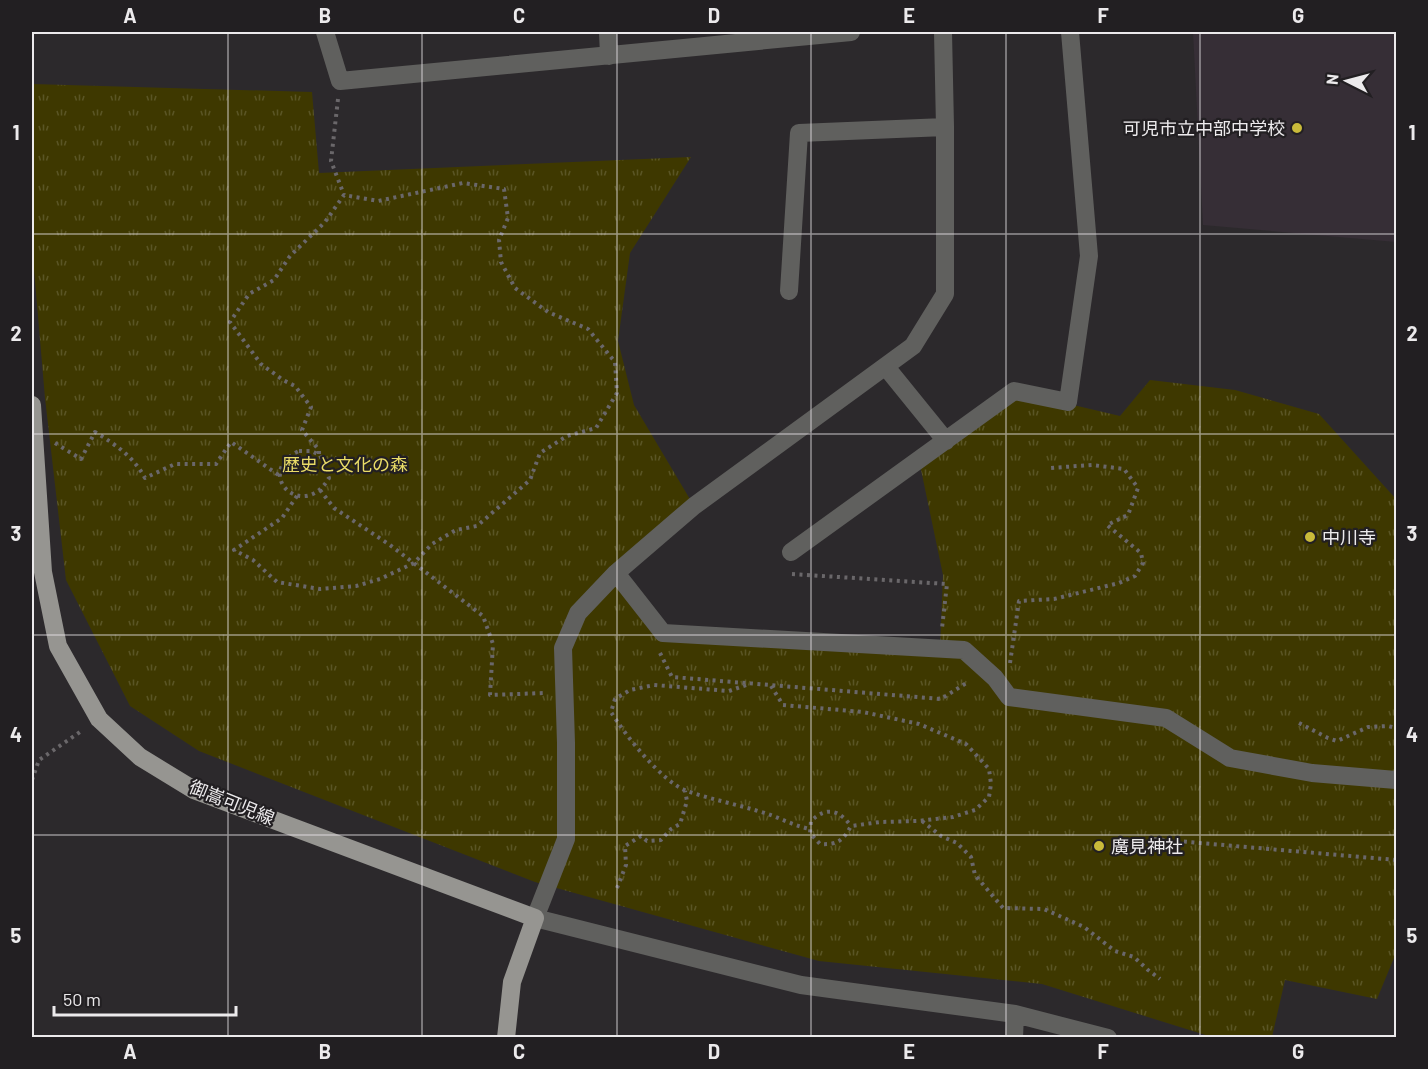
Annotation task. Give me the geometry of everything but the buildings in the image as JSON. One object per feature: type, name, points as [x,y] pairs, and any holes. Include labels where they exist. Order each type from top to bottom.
[{"type":"main road","name":"御嵩可児線","points":[[32,405],[34,466],[43,572],[58,646],[99,719],[140,757],[194,790],[535,918]]},
{"type":"main road","points":[[506,1038],[512,982],[535,918]]},
{"type":"street","points":[[325,32],[340,81],[609,56],[772,35],[851,32]]},
{"type":"street","points":[[608,32],[609,56]]},
{"type":"street","points":[[943,32],[945,294],[913,346],[694,507],[616,573],[578,613],[563,648],[566,839],[535,918],[801,985],[1016,1014],[1108,1038]]},
{"type":"street","points":[[791,552],[1014,391],[1068,402],[1089,256],[1070,32]]},
{"type":"street","points":[[789,291],[799,133],[945,127]]},
{"type":"street","points":[[886,367],[946,441]]},
{"type":"street","points":[[616,573],[663,633],[964,650],[1010,696],[1166,718],[1230,758],[1312,773],[1396,780]]},
{"type":"street","points":[[1014,1038],[1016,1014]]},
{"type":"path","points":[[340,81],[331,161],[344,195]]},
{"type":"path","points":[[297,496],[282,518],[234,550],[253,560],[278,582],[320,589],[356,586],[380,579],[414,563],[432,544],[456,530],[477,526],[530,480],[540,453],[567,436],[596,428],[617,393],[615,362],[588,329],[548,312],[516,288],[501,262],[499,240],[508,218],[504,189],[463,183],[378,201],[344,195]]},
{"type":"path","points":[[319,454],[311,451],[298,451],[287,456],[279,468],[285,490],[297,496],[309,497],[320,490],[329,478],[326,464],[319,450],[302,430],[310,407],[295,386],[261,364],[230,322],[249,294],[274,280],[290,256],[325,222],[344,195]]},
{"type":"path","points":[[34,437],[48,439],[81,459],[95,432],[120,447],[138,464],[145,478],[174,464],[216,464],[231,442],[280,476]]},
{"type":"path","points":[[1010,668],[1019,602],[1054,599],[1119,583],[1135,576],[1143,563],[1141,553],[1107,525],[1128,514],[1138,488],[1124,469],[1092,465],[1050,468]]},
{"type":"path","points":[[320,490],[334,508],[390,545],[483,616],[493,644],[490,695],[544,693]]},
{"type":"path","points":[[791,552],[788,574],[946,584],[940,650]]},
{"type":"path","points":[[659,651],[672,677],[941,699],[986,670]]},
{"type":"path","points":[[750,684],[729,691],[654,685],[630,690],[615,699],[612,712],[622,730],[662,775],[685,790],[766,813],[793,825],[810,828]]},
{"type":"path","points":[[771,686],[783,705],[863,712],[919,724],[966,744],[989,769],[989,797],[975,810],[953,817],[851,826]]},
{"type":"path","points":[[32,780],[39,760],[99,719]]},
{"type":"path","points":[[1299,723],[1337,741],[1368,727],[1396,728]]},
{"type":"path","points":[[616,888],[626,865],[625,846],[641,836],[647,841],[661,840],[680,824],[687,801],[685,790]]},
{"type":"path","points":[[820,812],[832,812],[844,817],[851,826],[844,840],[832,845],[820,844],[810,833],[811,821],[820,812]]},
{"type":"path","points":[[921,820],[941,836],[957,843],[972,857],[975,875],[1003,908],[1044,909],[1084,927],[1116,951],[1134,957],[1160,979]]},
{"type":"path","points":[[1154,839],[1396,860]]},
{"type":"shaded area","name":"可児市立中部中学校","points":[[1193,32],[1396,32],[1396,242],[1203,225]]},
{"type":"green space","name":"歴史と文化の森","points":[[32,84],[312,92],[319,173],[691,157],[630,253],[618,341],[634,405],[694,506],[616,573],[663,633],[940,650],[943,575],[919,460],[1014,391],[1120,416],[1150,380],[1235,390],[1319,414],[1396,499],[1396,953],[1377,999],[1285,980],[1272,1037],[1212,1037],[1042,984],[819,961],[535,882],[199,751],[130,706],[66,580],[45,398],[32,246]]},
{"type":"place","name":"可児市立中部中学校","points":[[1297,128]]},
{"type":"place","name":"中川寺","points":[[1310,537]]},
{"type":"place","name":"廣見神社","points":[[1099,846]]}]
